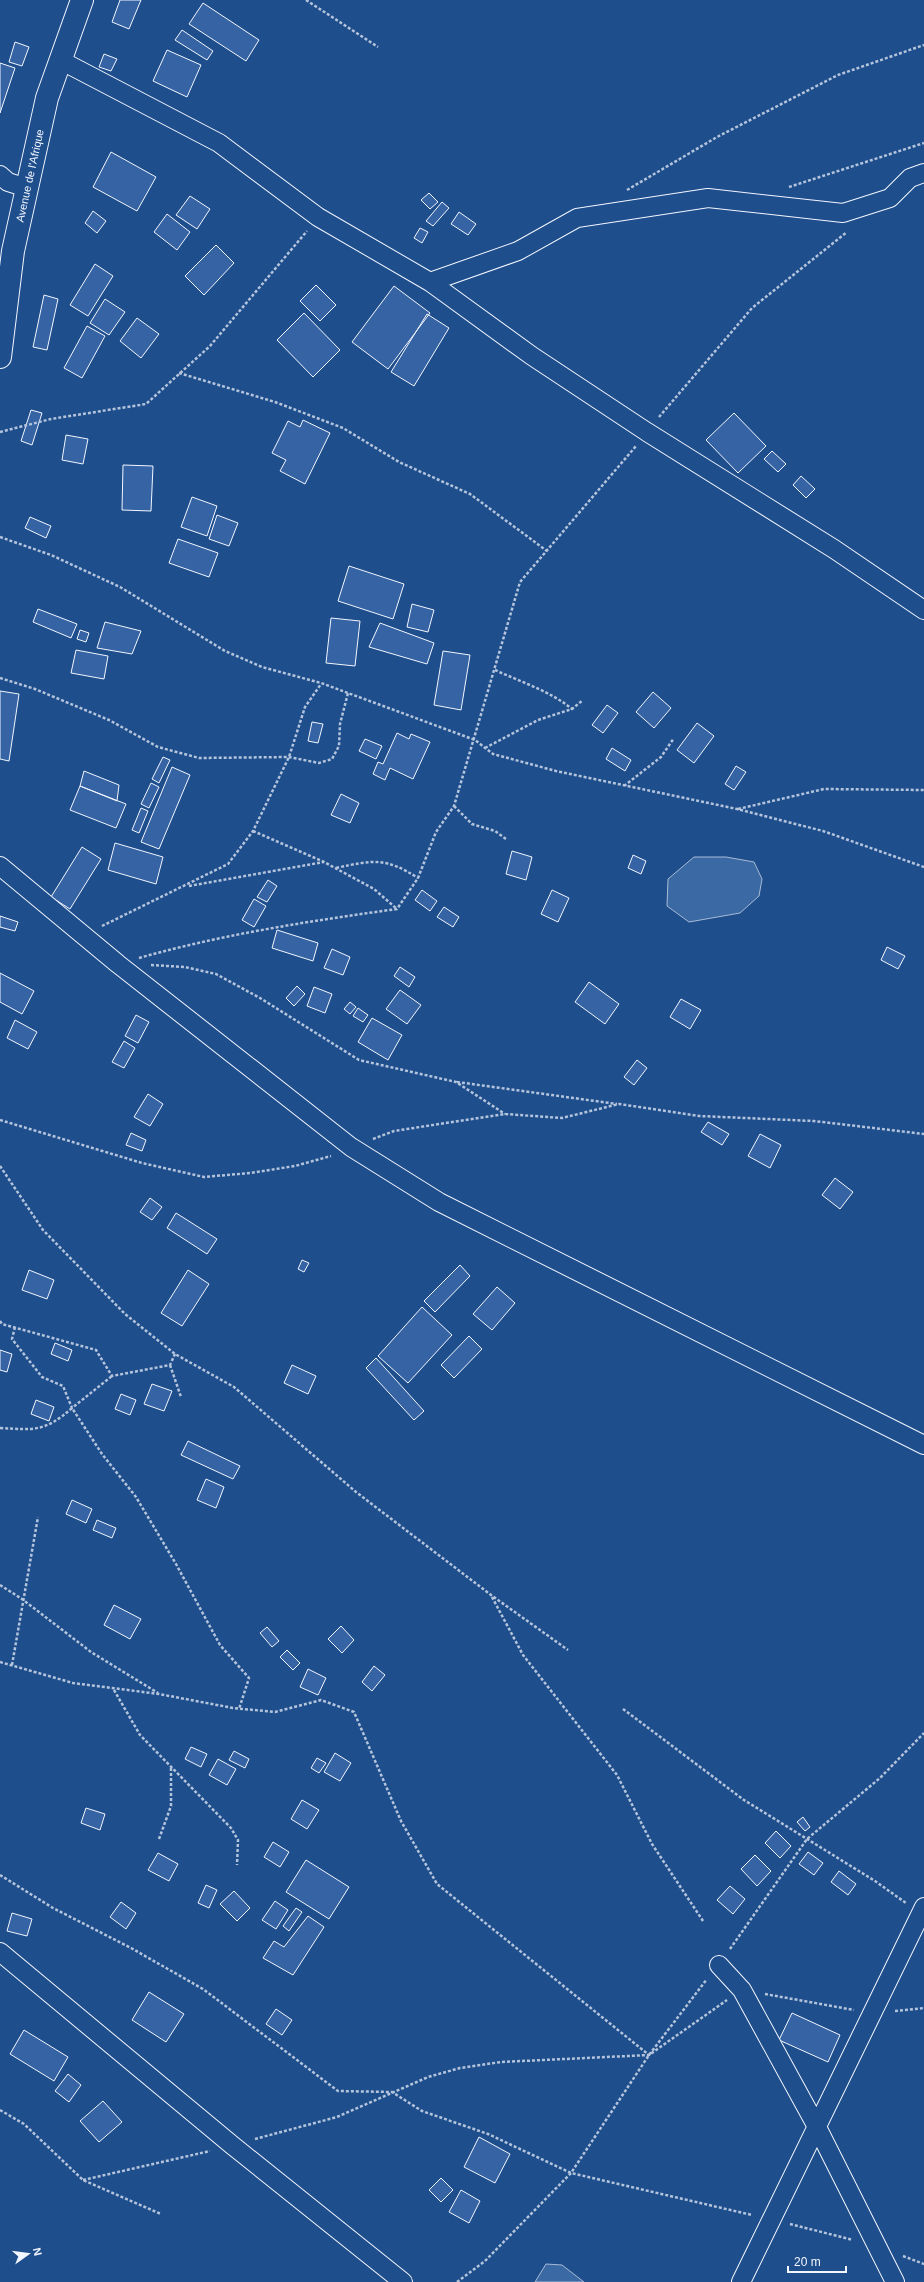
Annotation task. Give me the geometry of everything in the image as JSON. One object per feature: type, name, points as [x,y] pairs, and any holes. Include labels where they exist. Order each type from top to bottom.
[{"type":"main road","name":"Avenue de l'Afrique","points":[[0,357],[4,291],[14,251],[46,98],[82,0]]},
{"type":"street","points":[[60,60],[219,143],[318,218],[430,282],[532,356],[647,432],[834,549],[924,610]]},
{"type":"street","points":[[430,282],[518,251],[577,218],[708,198],[843,213],[890,198],[910,178],[924,173]]},
{"type":"street","points":[[0,175],[8,182],[27,188]]},
{"type":"street","points":[[0,866],[118,964],[351,1147],[439,1202],[924,1445]]},
{"type":"street","points":[[741,2282],[922,1910]]},
{"type":"street","points":[[0,1952],[232,2145],[403,2282]]},
{"type":"street","points":[[719,1965],[742,1990],[817,2127],[895,2282]]},
{"type":"path","points":[[306,0],[378,47]]},
{"type":"path","points":[[624,192],[717,137],[838,75],[924,45]]},
{"type":"path","points":[[782,190],[924,143]]},
{"type":"path","points":[[0,432],[51,419],[146,404],[210,346],[318,218]]},
{"type":"path","points":[[179,373],[276,402],[344,428],[399,462],[470,494],[547,551]]},
{"type":"path","points":[[0,538],[51,555],[120,587],[225,651],[262,668],[321,683],[475,740],[493,754],[556,772],[737,809],[823,831],[924,867]]},
{"type":"path","points":[[495,670],[542,691],[563,702],[572,709]]},
{"type":"path","points":[[0,678],[42,692],[109,720],[158,746],[199,758],[289,757],[320,763],[332,760],[339,746],[340,724],[348,693]]},
{"type":"path","points":[[84,935],[228,864],[253,831],[289,757],[305,707],[321,683]]},
{"type":"path","points":[[485,748],[538,720],[572,709],[584,700]]},
{"type":"path","points":[[624,786],[661,757],[674,738]]},
{"type":"path","points":[[118,964],[188,944],[264,928],[397,909],[418,878],[436,832],[454,806],[475,740]]},
{"type":"path","points":[[737,809],[824,790],[924,790]]},
{"type":"path","points":[[454,806],[472,824],[495,831],[506,839]]},
{"type":"path","points":[[253,831],[336,868],[374,889],[397,909]]},
{"type":"path","points":[[336,868],[369,861],[390,862],[418,878]]},
{"type":"path","points":[[186,886],[324,862]]},
{"type":"path","points":[[118,964],[185,967],[216,974],[260,998],[359,1060],[456,1082],[700,1116],[814,1121],[924,1134]]},
{"type":"path","points":[[456,1082],[505,1114]]},
{"type":"path","points":[[0,1120],[142,1163],[204,1176],[250,1174],[295,1166],[327,1158],[351,1147],[394,1131],[505,1114],[562,1118],[619,1104]]},
{"type":"path","points":[[0,1166],[43,1230],[125,1314],[175,1354],[234,1387],[356,1492],[491,1595],[568,1650]]},
{"type":"path","points":[[0,1321],[2,1324],[96,1350],[112,1376]]},
{"type":"path","points":[[15,1327],[12,1339],[42,1377],[63,1386],[72,1408],[102,1454],[136,1497],[176,1564],[220,1645],[249,1678],[239,1708]]},
{"type":"path","points":[[175,1354],[170,1365],[181,1397]]},
{"type":"path","points":[[0,1428],[33,1430],[58,1421],[112,1376],[170,1365]]},
{"type":"path","points":[[12,1665],[22,1599],[38,1517]]},
{"type":"path","points":[[0,1585],[22,1599],[91,1652],[159,1694]]},
{"type":"path","points":[[491,1595],[523,1655],[617,1776],[652,1844],[703,1921]]},
{"type":"path","points":[[0,1662],[73,1683],[159,1694],[239,1708],[275,1712],[321,1700],[354,1712],[401,1821],[437,1884],[649,2055]]},
{"type":"path","points":[[113,1689],[140,1735],[231,1828],[238,1840],[237,1865]]},
{"type":"path","points":[[624,1709],[744,1800],[922,1910]]},
{"type":"path","points":[[457,2282],[485,2261],[571,2173],[649,2055],[719,1965],[807,1839],[880,1778],[924,1733]]},
{"type":"path","points":[[159,1839],[171,1806],[171,1766]]},
{"type":"path","points":[[0,1875],[53,1908],[131,1948],[203,1989],[338,2091],[392,2092],[422,2111],[488,2134],[571,2173],[876,2245],[924,2264]]},
{"type":"path","points":[[83,2180],[232,2145],[337,2117],[428,2077],[460,2068],[501,2062],[649,2055],[742,1990],[872,2014],[924,2008]]},
{"type":"path","points":[[0,2110],[24,2124],[83,2180],[161,2214]]},
{"type":"water","points":[[694,857],[726,857],[754,862],[762,879],[759,896],[740,913],[689,922],[667,906],[668,879]]},
{"type":"water","points":[[546,2264],[562,2265],[584,2282],[535,2282]]},
{"type":"building","points":[[120,0],[141,0],[129,29],[112,22]]},
{"type":"building","points":[[203,3],[259,40],[246,61],[189,24]]},
{"type":"building","points":[[182,30],[213,51],[207,60],[175,40]]},
{"type":"building","points":[[15,42],[29,47],[22,66],[9,62]]},
{"type":"building","points":[[167,50],[201,65],[187,97],[153,81]]},
{"type":"building","points":[[104,54],[117,59],[111,71],[99,67]]},
{"type":"building","points":[[0,63],[15,68],[0,113]]},
{"type":"building","points":[[111,152],[156,177],[137,211],[93,187]]},
{"type":"building","points":[[429,193],[438,202],[430,209],[421,200]]},
{"type":"building","points":[[190,196],[210,209],[197,229],[176,215]]},
{"type":"building","points":[[442,202],[449,208],[433,226],[426,221]]},
{"type":"building","points":[[93,211],[106,221],[97,233],[85,223]]},
{"type":"building","points":[[459,212],[476,224],[468,235],[451,224]]},
{"type":"building","points":[[167,214],[190,232],[177,250],[154,232]]},
{"type":"building","points":[[420,228],[428,232],[422,243],[414,238]]},
{"type":"building","points":[[216,245],[234,263],[204,295],[185,276]]},
{"type":"building","points":[[95,264],[113,276],[88,316],[70,305]]},
{"type":"building","points":[[316,285],[336,305],[320,321],[300,301]]},
{"type":"building","points":[[394,286],[430,313],[388,369],[352,342]]},
{"type":"building","points":[[44,295],[58,299],[47,350],[33,347]]},
{"type":"building","points":[[105,299],[125,312],[109,335],[90,323]]},
{"type":"building","points":[[304,313],[340,350],[313,377],[277,340]]},
{"type":"building","points":[[427,314],[449,328],[414,386],[391,372]]},
{"type":"building","points":[[137,318],[159,334],[141,358],[120,341]]},
{"type":"building","points":[[87,326],[105,336],[82,378],[64,368]]},
{"type":"building","points":[[31,410],[42,413],[32,445],[21,441]]},
{"type":"building","points":[[734,413],[766,446],[738,473],[706,440]]},
{"type":"building","points":[[303,420],[330,433],[305,484],[280,471],[286,460],[272,453],[288,421],[300,427]]},
{"type":"building","points":[[66,435],[88,439],[83,464],[62,460]]},
{"type":"building","points":[[772,451],[786,464],[778,472],[764,459]]},
{"type":"building","points":[[123,465],[153,466],[151,511],[122,510]]},
{"type":"building","points":[[801,476],[815,489],[806,498],[793,485]]},
{"type":"building","points":[[192,497],[217,506],[207,536],[181,527]]},
{"type":"building","points":[[217,515],[238,523],[229,546],[209,539]]},
{"type":"building","points":[[30,517],[51,526],[46,538],[25,528]]},
{"type":"building","points":[[178,539],[218,553],[209,577],[169,563]]},
{"type":"building","points":[[349,566],[404,584],[393,619],[338,601]]},
{"type":"building","points":[[412,604],[434,610],[428,632],[407,627]]},
{"type":"building","points":[[38,609],[77,624],[71,638],[33,622]]},
{"type":"building","points":[[331,618],[360,621],[355,666],[326,663]]},
{"type":"building","points":[[105,622],[141,631],[132,654],[97,648]]},
{"type":"building","points":[[380,623],[434,643],[427,664],[369,647]]},
{"type":"building","points":[[80,630],[89,633],[86,642],[77,639]]},
{"type":"building","points":[[76,650],[108,656],[104,679],[71,673]]},
{"type":"building","points":[[443,651],[470,655],[461,710],[434,705]]},
{"type":"building","points":[[0,691],[19,694],[9,761],[0,759]]},
{"type":"building","points":[[653,692],[671,708],[654,728],[636,712]]},
{"type":"building","points":[[607,705],[618,713],[603,733],[592,725]]},
{"type":"building","points":[[312,722],[323,724],[318,743],[308,741]]},
{"type":"building","points":[[697,723],[714,736],[694,763],[677,750]]},
{"type":"building","points":[[397,733],[409,739],[411,734],[430,742],[413,779],[390,768],[385,780],[373,774],[378,762],[383,764]]},
{"type":"building","points":[[365,739],[382,746],[376,759],[359,751]]},
{"type":"building","points":[[612,748],[631,760],[625,771],[606,759]]},
{"type":"building","points":[[163,757],[170,760],[159,783],[152,779]]},
{"type":"building","points":[[736,766],[746,772],[734,790],[725,784]]},
{"type":"building","points":[[172,767],[190,775],[159,849],[141,842]]},
{"type":"building","points":[[84,771],[119,785],[117,801],[80,786]]},
{"type":"building","points":[[151,783],[159,787],[149,808],[141,804]]},
{"type":"building","points":[[80,786],[126,804],[116,828],[70,810]]},
{"type":"building","points":[[341,794],[359,803],[350,823],[331,815]]},
{"type":"building","points":[[141,808],[148,811],[139,833],[132,830]]},
{"type":"building","points":[[115,843],[163,857],[156,884],[108,870]]},
{"type":"building","points":[[82,847],[101,859],[70,909],[51,897]]},
{"type":"building","points":[[512,851],[532,857],[526,880],[506,874]]},
{"type":"building","points":[[633,855],[646,861],[641,874],[628,868]]},
{"type":"building","points":[[268,880],[277,886],[267,902],[257,897]]},
{"type":"building","points":[[422,890],[437,901],[430,911],[415,900]]},
{"type":"building","points":[[552,890],[569,898],[558,922],[541,914]]},
{"type":"building","points":[[254,899],[266,906],[254,927],[242,920]]},
{"type":"building","points":[[444,907],[459,917],[453,927],[437,917]]},
{"type":"building","points":[[0,916],[18,922],[15,931],[0,927]]},
{"type":"building","points":[[277,930],[318,943],[313,961],[272,948]]},
{"type":"building","points":[[887,947],[905,956],[898,969],[881,960]]},
{"type":"building","points":[[332,949],[350,957],[343,975],[324,968]]},
{"type":"building","points":[[400,967],[415,977],[409,987],[394,976]]},
{"type":"building","points":[[0,973],[34,991],[22,1014],[0,1002]]},
{"type":"building","points":[[589,982],[619,1004],[605,1024],[575,1002]]},
{"type":"building","points":[[297,986],[305,994],[294,1006],[286,998]]},
{"type":"building","points":[[314,987],[332,994],[325,1013],[307,1006]]},
{"type":"building","points":[[400,990],[421,1005],[407,1024],[386,1009]]},
{"type":"building","points":[[681,999],[701,1010],[690,1029],[670,1017]]},
{"type":"building","points":[[350,1002],[356,1007],[350,1014],[344,1009]]},
{"type":"building","points":[[358,1008],[368,1015],[363,1022],[353,1016]]},
{"type":"building","points":[[136,1015],[149,1022],[138,1043],[125,1036]]},
{"type":"building","points":[[372,1018],[402,1035],[388,1060],[358,1042]]},
{"type":"building","points":[[15,1020],[37,1032],[28,1049],[7,1038]]},
{"type":"building","points":[[124,1041],[135,1048],[124,1068],[112,1062]]},
{"type":"building","points":[[637,1060],[647,1068],[634,1085],[624,1077]]},
{"type":"building","points":[[148,1094],[163,1104],[150,1126],[134,1117]]},
{"type":"building","points":[[708,1122],[729,1134],[722,1145],[701,1132]]},
{"type":"building","points":[[131,1133],[146,1140],[142,1151],[126,1145]]},
{"type":"building","points":[[760,1134],[781,1145],[770,1168],[748,1156]]},
{"type":"building","points":[[835,1178],[853,1192],[840,1209],[822,1195]]},
{"type":"building","points":[[150,1198],[162,1207],[152,1220],[140,1212]]},
{"type":"building","points":[[176,1213],[217,1239],[207,1254],[167,1228]]},
{"type":"building","points":[[302,1260],[309,1263],[304,1272],[298,1269]]},
{"type":"building","points":[[460,1265],[470,1276],[435,1312],[424,1301]]},
{"type":"building","points":[[29,1270],[54,1280],[47,1299],[22,1290]]},
{"type":"building","points":[[188,1270],[209,1284],[182,1326],[161,1313]]},
{"type":"building","points":[[497,1287],[515,1303],[492,1330],[473,1314]]},
{"type":"building","points":[[422,1307],[452,1335],[408,1383],[378,1356]]},
{"type":"building","points":[[469,1336],[482,1349],[454,1378],[441,1365]]},
{"type":"building","points":[[55,1343],[72,1350],[68,1361],[51,1354]]},
{"type":"building","points":[[0,1350],[12,1354],[7,1372],[0,1370]]},
{"type":"building","points":[[376,1358],[424,1411],[414,1420],[366,1368]]},
{"type":"building","points":[[292,1365],[316,1376],[308,1394],[284,1383]]},
{"type":"building","points":[[152,1384],[172,1391],[164,1411],[144,1404]]},
{"type":"building","points":[[121,1394],[136,1400],[130,1415],[115,1409]]},
{"type":"building","points":[[36,1400],[54,1407],[49,1421],[31,1414]]},
{"type":"building","points":[[188,1441],[240,1466],[233,1479],[181,1455]]},
{"type":"building","points":[[206,1479],[224,1487],[216,1508],[197,1500]]},
{"type":"building","points":[[72,1500],[92,1509],[86,1523],[66,1514]]},
{"type":"building","points":[[97,1520],[116,1528],[112,1538],[93,1530]]},
{"type":"building","points":[[114,1605],[141,1619],[130,1639],[104,1625]]},
{"type":"building","points":[[341,1626],[354,1640],[342,1653],[328,1639]]},
{"type":"building","points":[[267,1627],[279,1641],[272,1647],[260,1633]]},
{"type":"building","points":[[287,1650],[300,1663],[293,1670],[280,1657]]},
{"type":"building","points":[[374,1666],[385,1675],[372,1691],[362,1682]]},
{"type":"building","points":[[308,1669],[326,1678],[318,1695],[300,1687]]},
{"type":"building","points":[[191,1747],[207,1754],[201,1767],[185,1759]]},
{"type":"building","points":[[234,1751],[249,1759],[245,1768],[229,1760]]},
{"type":"building","points":[[335,1753],[351,1763],[340,1781],[324,1772]]},
{"type":"building","points":[[317,1758],[326,1763],[319,1773],[311,1768]]},
{"type":"building","points":[[218,1759],[236,1769],[227,1785],[209,1775]]},
{"type":"building","points":[[302,1800],[319,1810],[307,1829],[291,1819]]},
{"type":"building","points":[[86,1808],[105,1814],[100,1830],[81,1823]]},
{"type":"building","points":[[803,1817],[810,1827],[805,1831],[797,1822]]},
{"type":"building","points":[[776,1831],[791,1846],[780,1858],[765,1843]]},
{"type":"building","points":[[273,1842],[289,1852],[280,1867],[264,1857]]},
{"type":"building","points":[[808,1852],[823,1863],[814,1875],[799,1864]]},
{"type":"building","points":[[158,1853],[178,1864],[169,1881],[148,1870]]},
{"type":"building","points":[[755,1855],[771,1871],[757,1886],[741,1869]]},
{"type":"building","points":[[306,1860],[349,1887],[329,1919],[286,1892]]},
{"type":"building","points":[[839,1871],[856,1884],[848,1895],[831,1882]]},
{"type":"building","points":[[206,1885],[217,1890],[209,1908],[198,1903]]},
{"type":"building","points":[[730,1886],[745,1899],[733,1914],[717,1900]]},
{"type":"building","points":[[234,1891],[250,1908],[237,1921],[220,1904]]},
{"type":"building","points":[[275,1901],[288,1910],[276,1929],[262,1920]]},
{"type":"building","points":[[121,1902],[136,1913],[126,1929],[110,1917]]},
{"type":"building","points":[[296,1908],[302,1912],[289,1931],[283,1926]]},
{"type":"building","points":[[12,1913],[32,1919],[27,1936],[7,1931]]},
{"type":"building","points":[[308,1916],[324,1927],[293,1975],[263,1958],[274,1941],[284,1947]]},
{"type":"building","points":[[149,1992],[184,2014],[166,2042],[132,2020]]},
{"type":"building","points":[[276,2009],[292,2020],[282,2035],[266,2024]]},
{"type":"building","points":[[792,2013],[840,2035],[828,2062],[779,2040]]},
{"type":"building","points":[[24,2030],[68,2057],[54,2081],[10,2054]]},
{"type":"building","points":[[68,2074],[81,2085],[69,2102],[55,2091]]},
{"type":"building","points":[[103,2101],[122,2122],[99,2142],[80,2121]]},
{"type":"building","points":[[479,2137],[510,2154],[495,2183],[464,2167]]},
{"type":"building","points":[[441,2178],[453,2190],[441,2202],[429,2190]]},
{"type":"building","points":[[461,2190],[480,2201],[469,2223],[449,2212]]}]
